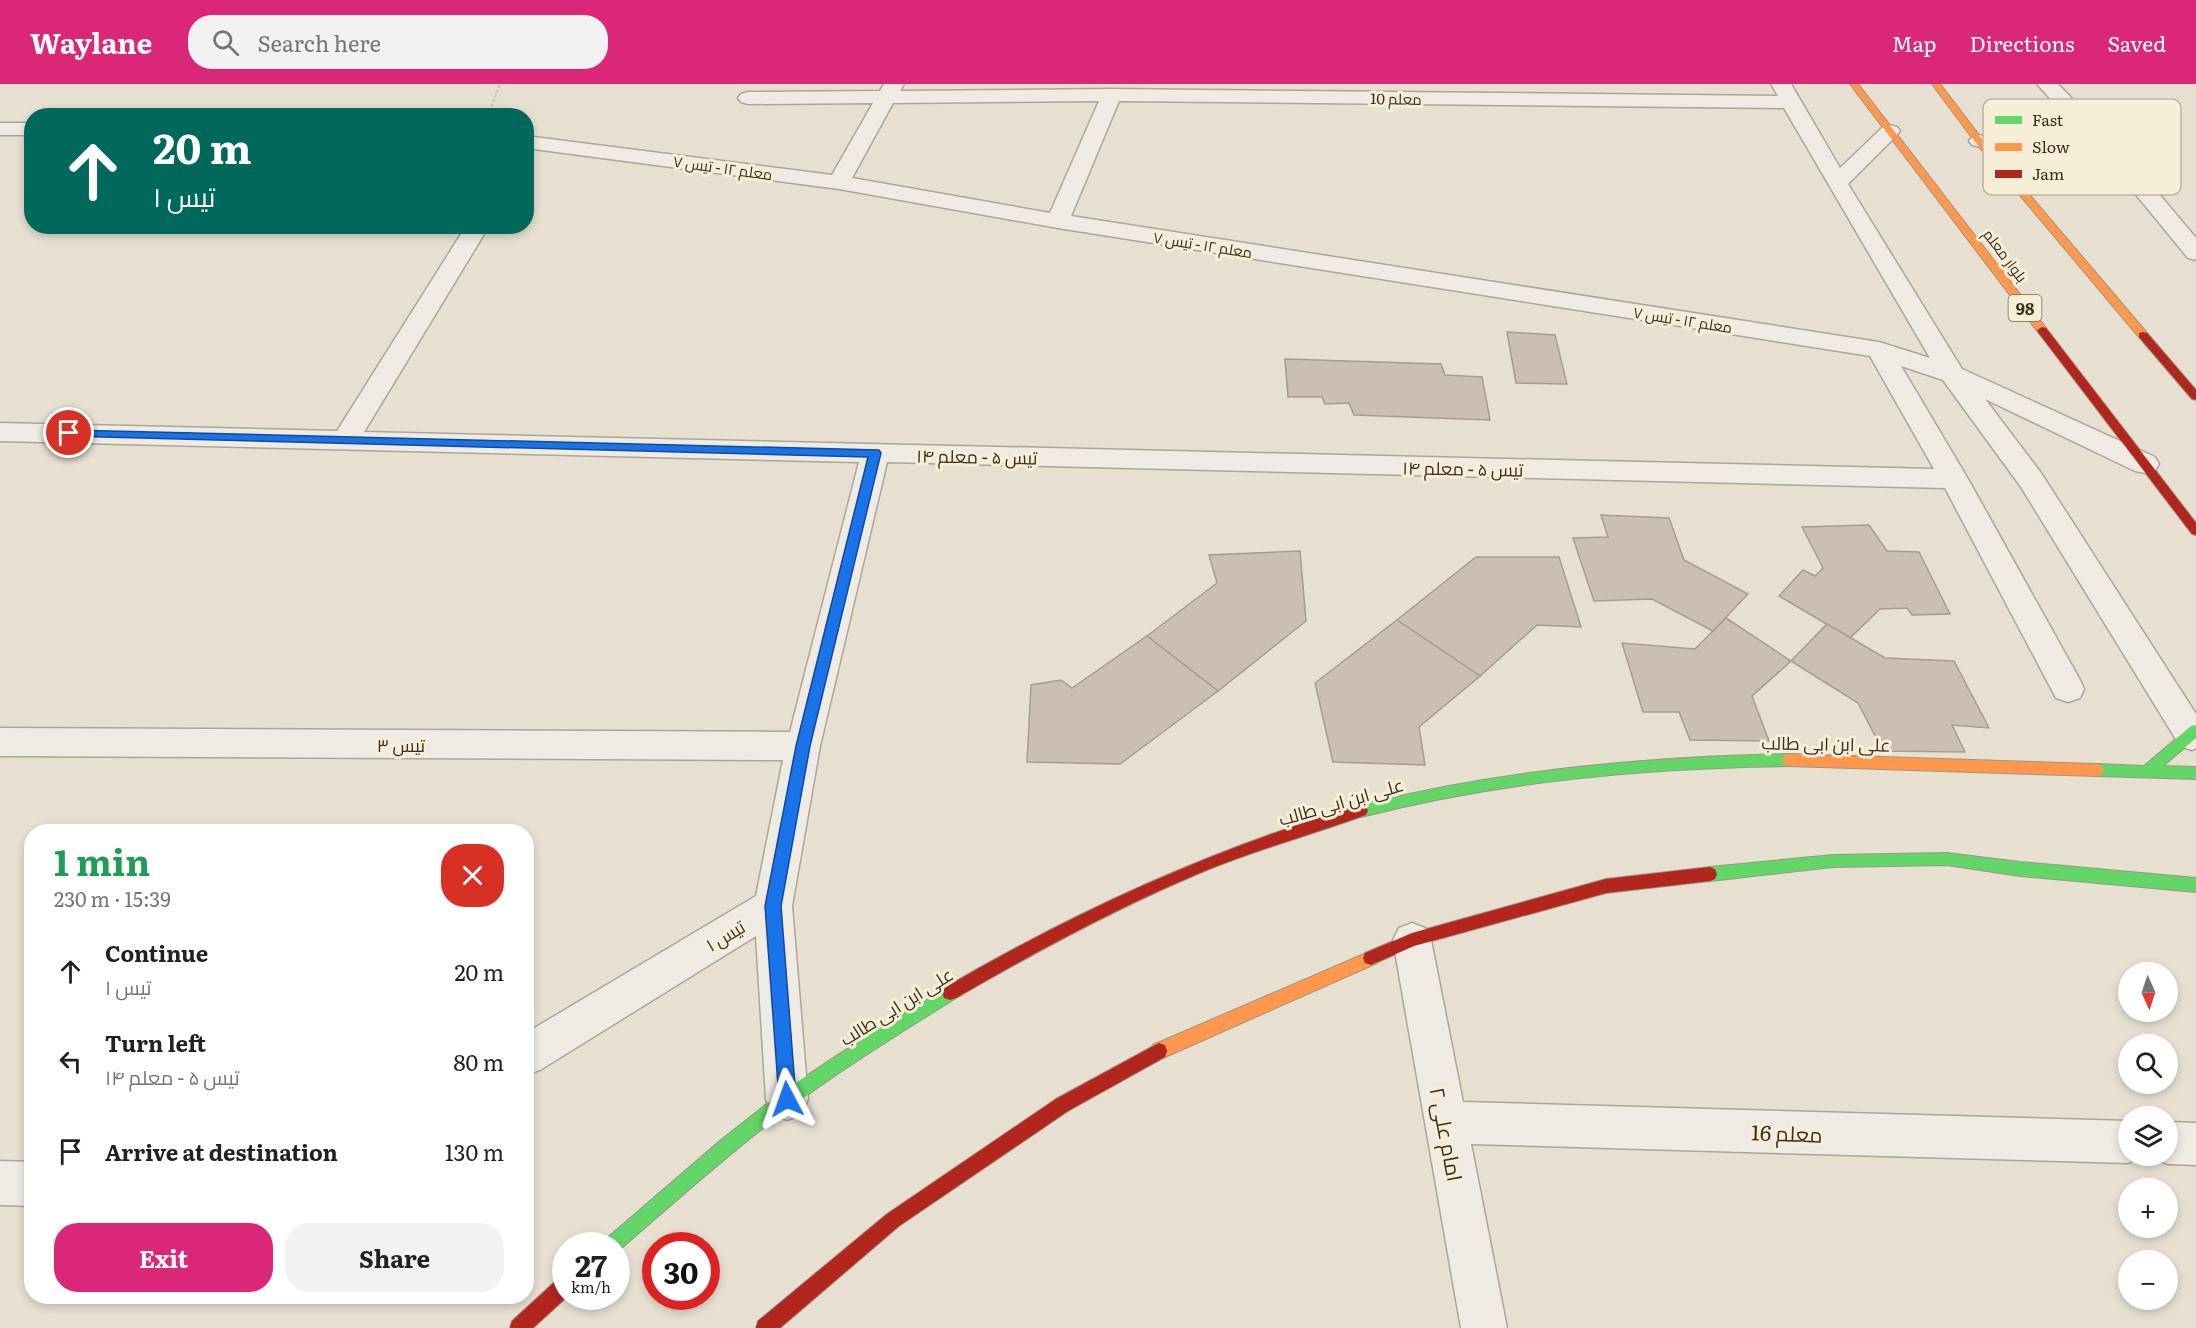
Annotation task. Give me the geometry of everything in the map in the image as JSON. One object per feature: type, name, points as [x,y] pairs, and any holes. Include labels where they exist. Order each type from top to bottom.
[{"type":"main road","name":"بلوار معلم","points":[[1854,84],[2196,531]]},
{"type":"main road","points":[[1936,84],[1983,147]]},
{"type":"main road","points":[[2024,195],[2196,397]]},
{"type":"main road","points":[[2146,772],[2194,733]]},
{"type":"main road","name":"علی ابن ابی طالب","points":[[627,1232],[682,1183],[787,1099],[871,1041],[965,984],[1067,929],[1190,871],[1286,834],[1381,806],[1469,788],[1546,776],[1668,763],[1762,760],[1937,762],[2196,773]]},
{"type":"main road","points":[[765,1328],[893,1220],[1062,1106],[1159,1051],[1412,940],[1606,886],[1833,861],[1947,859],[2020,869],[2196,885]]},
{"type":"main road","points":[[519,1328],[552,1299]]},
{"type":"street","points":[[2047,84],[2061,99]]},
{"type":"street","points":[[839,182],[892,90]]},
{"type":"street","name":"معلم 10","points":[[748,98],[892,90],[1112,95],[1787,93]]},
{"type":"street","points":[[1787,93],[1837,183],[1952,374],[2031,480],[2194,733]]},
{"type":"street","points":[[1058,221],[1112,95]]},
{"type":"street","points":[[0,129],[24,129]]},
{"type":"street","points":[[1837,183],[1890,130]]},
{"type":"street","points":[[1978,141],[1983,142]]},
{"type":"street","name":"معلم ۱۲ - تیس ۷","points":[[534,147],[839,182],[1058,221],[1879,350],[1952,374],[2145,464]]},
{"type":"street","points":[[2150,195],[2191,242]]},
{"type":"street","points":[[345,440],[473,234]]},
{"type":"street","points":[[1879,350],[1954,480],[2068,689]]},
{"type":"street","name":"تیس ۵ - معلم ۱۴","points":[[0,432],[1954,480]]},
{"type":"street","points":[[787,1099],[773,906],[803,746],[875,453]]},
{"type":"street","name":"تیس ۳","points":[[0,742],[803,746]]},
{"type":"street","name":"تیس ۱","points":[[534,1051],[773,906]]},
{"type":"street","name":"امام علی ۲","points":[[1412,940],[1484,1328]]},
{"type":"street","name":"معلم 16","points":[[1446,1122],[2118,1142]]},
{"type":"street","points":[[2178,1143],[2196,1144]]},
{"type":"street","points":[[0,1183],[24,1184]]},
{"type":"path","points":[[491,108],[500,84]]},
{"type":"building","points":[[1507,332],[1555,335],[1567,384],[1516,383]]},
{"type":"building","points":[[1285,359],[1441,364],[1445,375],[1482,377],[1490,420],[1354,415],[1349,403],[1325,404],[1322,397],[1288,397]]},
{"type":"building","points":[[1601,515],[1669,518],[1684,560],[1748,594],[1713,631],[1652,599],[1594,601],[1573,538],[1608,537]]},
{"type":"building","points":[[1869,525],[1887,551],[1919,552],[1950,614],[1912,615],[1907,608],[1880,609],[1850,638],[1779,596],[1803,570],[1815,576],[1823,568],[1802,527]]},
{"type":"building","points":[[1300,551],[1306,621],[1218,691],[1147,636],[1217,583],[1209,555]]},
{"type":"building","points":[[1476,557],[1559,557],[1581,627],[1537,625],[1480,676],[1397,620]]},
{"type":"building","points":[[1726,618],[1791,661],[1752,696],[1769,741],[1690,740],[1679,712],[1643,712],[1622,643],[1695,649]]},
{"type":"building","points":[[1397,620],[1480,676],[1419,727],[1425,765],[1333,762],[1315,683]]},
{"type":"building","points":[[1827,624],[1885,658],[1954,661],[1989,728],[1952,725],[1965,752],[1883,751],[1858,703],[1791,661]]},
{"type":"building","points":[[1147,636],[1218,691],[1120,764],[1027,762],[1031,685],[1061,680],[1072,688]]},
{"type":"traffic: fast","points":[[2146,772],[2196,730]]},
{"type":"traffic: fast","points":[[1361,811],[1413,798],[1520,778],[1681,763],[1789,760]]},
{"type":"traffic: fast","points":[[2097,770],[2196,773]]},
{"type":"traffic: fast","points":[[1710,874],[1833,861],[1947,859],[2020,869],[2196,885]]},
{"type":"traffic: fast","points":[[627,1232],[727,1146],[788,1098],[856,1051],[950,993]]},
{"type":"traffic: slow","points":[[1854,84],[2042,330]]},
{"type":"traffic: slow","points":[[1936,84],[1983,146]]},
{"type":"traffic: slow","points":[[2025,195],[2143,335]]},
{"type":"traffic: slow","points":[[1789,760],[2097,770]]},
{"type":"traffic: slow","points":[[1159,1051],[1371,958]]},
{"type":"traffic: jam","points":[[2042,330],[2196,531]]},
{"type":"traffic: jam","points":[[2143,335],[2196,397]]},
{"type":"traffic: jam","points":[[950,993],[1048,938],[1150,888],[1254,845],[1361,811]]},
{"type":"traffic: jam","points":[[1371,958],[1412,940],[1606,886],[1710,874]]},
{"type":"traffic: jam","points":[[765,1328],[893,1220],[1062,1105],[1159,1051]]},
{"type":"traffic: jam","points":[[519,1328],[552,1298]]},
{"type":"route","points":[[69,433],[875,453],[803,746],[773,906],[787,1099]]}]
